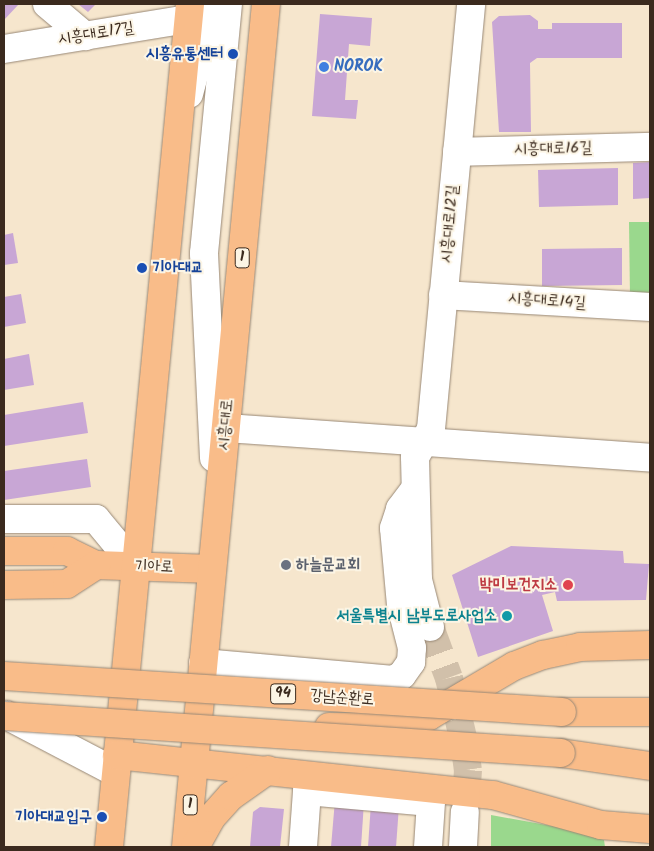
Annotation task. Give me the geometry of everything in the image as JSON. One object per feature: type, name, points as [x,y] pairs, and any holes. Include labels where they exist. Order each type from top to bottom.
[{"type":"main road","name":"시흥대로","points":[[186,847],[266,4]]},
{"type":"main road","points":[[109,847],[189,12]]},
{"type":"main road","name":"기아로","points":[[4,551],[67,551],[96,565],[212,569]]},
{"type":"main road","points":[[4,586],[67,584],[96,565]]},
{"type":"main road","points":[[121,710],[322,727],[397,722],[429,716],[514,666],[543,655],[589,646],[650,645]]},
{"type":"main road","name":"강남순환로","points":[[4,676],[562,712],[650,712]]},
{"type":"main road","points":[[4,715],[561,753],[650,766]]},
{"type":"main road","points":[[116,764],[194,763],[493,795],[602,825],[650,829]]},
{"type":"main road","points":[[195,847],[211,818],[231,796],[268,770]]},
{"type":"street","points":[[47,4],[85,36]]},
{"type":"street","points":[[176,145],[213,4]]},
{"type":"street","points":[[217,512],[204,254],[228,4]]},
{"type":"street","name":"시흥대로12길","points":[[430,627],[418,580],[415,457],[421,442],[431,429],[471,4]]},
{"type":"street","name":"시흥대로17길","points":[[4,49],[85,36],[189,12]]},
{"type":"street","name":"시흥대로16길","points":[[457,152],[650,147]]},
{"type":"street","name":"시흥대로14길","points":[[443,295],[650,308]]},
{"type":"street","points":[[226,428],[650,458]]},
{"type":"street","points":[[203,663],[393,680],[402,675],[411,662],[412,648],[401,605],[394,528],[400,509],[415,489]]},
{"type":"street","points":[[4,519],[96,520],[135,566]]},
{"type":"street","points":[[4,715],[116,764]]},
{"type":"street","points":[[303,847],[307,791],[431,802],[428,847]]},
{"type":"street","points":[[463,847],[465,812]]},
{"type":"green space","points":[[629,222],[650,222],[650,299],[630,297]]},
{"type":"green space","points":[[491,815],[563,828],[604,840],[605,847],[491,847]]},
{"type":"building","points":[[4,4],[19,4],[4,20]]},
{"type":"building","points":[[78,4],[96,4],[88,12]]},
{"type":"building","points":[[320,14],[372,18],[370,46],[349,44],[345,100],[358,100],[356,119],[312,116]]},
{"type":"building","points":[[530,15],[538,21],[538,29],[552,29],[552,23],[622,23],[622,58],[537,58],[530,63],[531,132],[499,132],[492,22],[499,16]]},
{"type":"building","points":[[650,162],[650,198],[633,199],[633,163]]},
{"type":"building","points":[[618,168],[618,205],[539,207],[538,170]]},
{"type":"building","points":[[13,233],[18,263],[4,265],[4,235]]},
{"type":"building","points":[[622,248],[622,285],[542,286],[542,249]]},
{"type":"building","points":[[21,294],[26,323],[4,327],[4,297]]},
{"type":"building","points":[[29,354],[34,385],[4,390],[4,359]]},
{"type":"building","points":[[83,402],[88,433],[4,446],[4,415]]},
{"type":"building","points":[[87,459],[91,487],[4,500],[4,471]]},
{"type":"building","name":"서울특별시 남부도로사업소","points":[[511,546],[623,551],[624,563],[649,564],[646,600],[557,601],[555,592],[542,595],[553,631],[478,657],[452,575]]},
{"type":"building","points":[[335,800],[364,802],[361,847],[331,847]]},
{"type":"building","points":[[371,803],[399,806],[396,847],[368,847]]},
{"type":"building","points":[[260,807],[284,809],[280,847],[250,847],[253,812]]},
{"type":"tunnel","points":[[430,627],[449,678],[464,742],[468,770],[465,812]]},
{"type":"place","name":"시흥유통센터","points":[[233,54]]},
{"type":"place","name":"NOROK","points":[[324,67]]},
{"type":"place","name":"기아대교","points":[[142,268]]},
{"type":"place","name":"하늘문교회","points":[[286,565]]},
{"type":"place","name":"박미보건지소","points":[[568,585]]},
{"type":"place","name":"서울특별시 남부도로사업소","points":[[507,616]]},
{"type":"place","name":"기아대교입구","points":[[102,817]]}]
